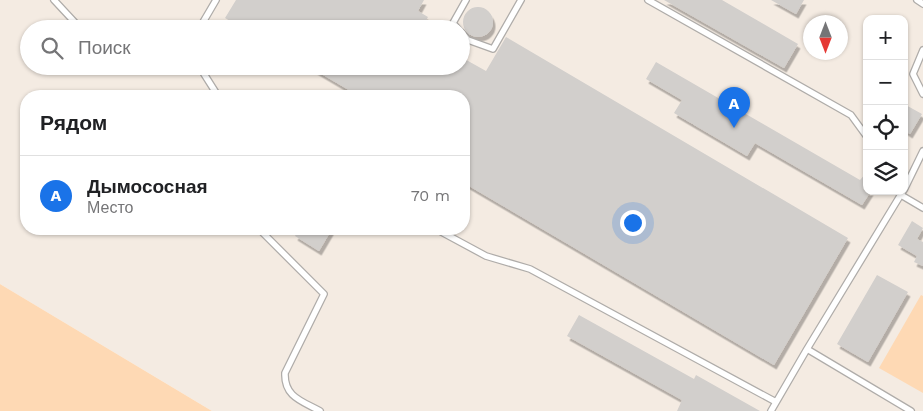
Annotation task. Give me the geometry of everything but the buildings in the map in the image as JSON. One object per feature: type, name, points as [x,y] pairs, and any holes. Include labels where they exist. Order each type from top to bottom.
[{"type":"lane","points":[[54,0],[73,20]]},
{"type":"lane","points":[[204,20],[216,0]]},
{"type":"lane","points":[[455,20],[466,0]]},
{"type":"lane","points":[[470,41],[493,49],[521,0]]},
{"type":"lane","points":[[648,0],[851,115],[863,132]]},
{"type":"lane","points":[[917,0],[923,4]]},
{"type":"lane","points":[[923,50],[913,74],[923,94]]},
{"type":"lane","points":[[205,75],[214,90]]},
{"type":"lane","points":[[908,183],[923,151]]},
{"type":"lane","points":[[771,411],[901,195]]},
{"type":"lane","points":[[907,195],[923,208]]},
{"type":"lane","points":[[265,235],[324,294],[285,373],[284,384],[289,393],[320,411]]},
{"type":"lane","points":[[447,235],[486,256],[530,269],[776,402]]},
{"type":"lane","points":[[808,349],[911,411]]},
{"type":"shaded area","points":[[0,0],[923,0],[923,411],[212,411],[0,284]]},
{"type":"shaded area","points":[[0,284],[212,411],[0,411]]},
{"type":"shaded area","points":[[921,295],[923,296],[923,393],[879,368]]},
{"type":"place","name":"Дымососная","points":[[734,128]]}]
